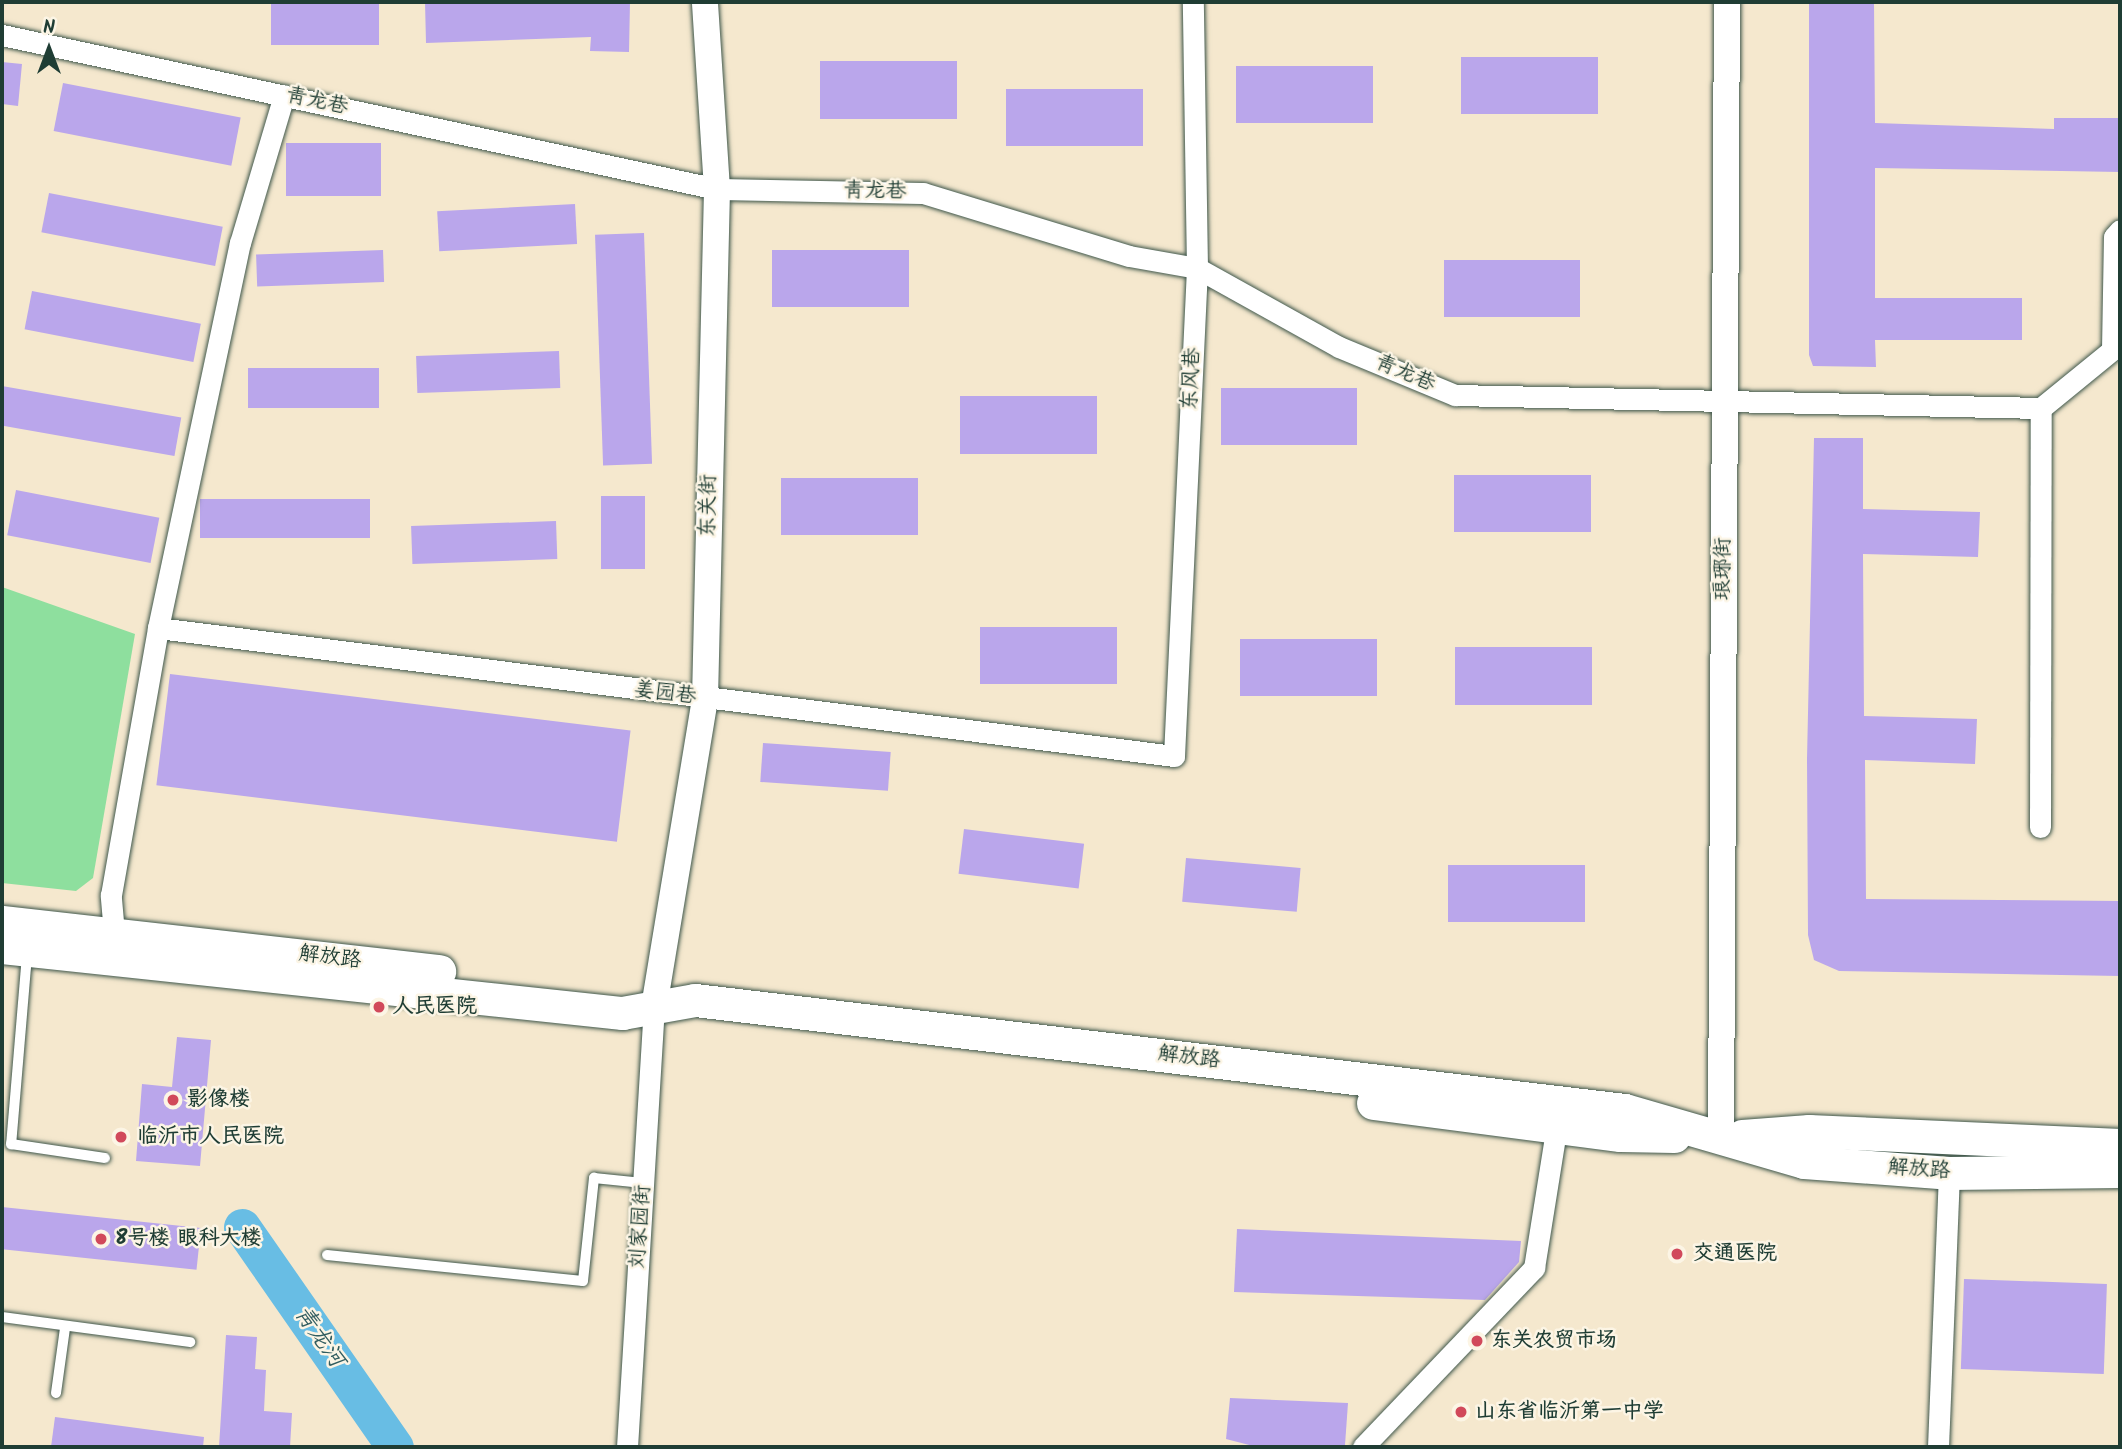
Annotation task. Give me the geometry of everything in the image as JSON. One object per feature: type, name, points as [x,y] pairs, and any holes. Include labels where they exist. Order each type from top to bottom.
[{"type":"main road","name":"解放路","points":[[2,922],[624,992],[694,1022],[1557,1125],[1620,1135],[1721,1137],[1809,1131],[2120,1145]]},
{"type":"main road","name":"解放路","points":[[14,949],[622,1013],[695,1000],[1625,1110],[1804,1162],[1949,1173],[2120,1171]]},
{"type":"street","name":"东关街","points":[[654,1007],[705,699],[717,189],[705,2]]},
{"type":"street","name":"东风巷","points":[[1174,756],[1197,268],[1193,2]]},
{"type":"street","name":"琅琊街","points":[[1721,1137],[1727,2]]},
{"type":"street","name":"青龙巷","points":[[2,35],[717,189],[923,193],[1129,256],[1197,268],[1339,347],[1455,395],[1724,398],[2041,408]]},
{"type":"street","points":[[114,933],[111,895],[158,628],[240,243],[284,95]]},
{"type":"street","points":[[2039,827],[2041,408],[2112,350],[2114,237],[2120,230]]},
{"type":"street","name":"姜园巷","points":[[158,628],[1174,756]]},
{"type":"street","name":"刘家园街","points":[[627,1447],[654,1007]]},
{"type":"street","points":[[1363,1447],[1534,1268],[1557,1125]]},
{"type":"street","points":[[1938,1447],[1949,1173]]},
{"type":"lane","points":[[14,949],[16,1113],[11,1144],[105,1157]]},
{"type":"lane","points":[[2,1111],[16,1113]]},
{"type":"lane","points":[[327,1255],[583,1281],[594,1178],[643,1183]]},
{"type":"lane","points":[[2,1317],[65,1328],[190,1342]]},
{"type":"lane","points":[[56,1393],[65,1328]]},
{"type":"green space","points":[[2,587],[135,634],[93,878],[76,891],[2,883]]},
{"type":"building","points":[[271,2],[379,2],[379,45],[271,45]]},
{"type":"building","points":[[425,2],[630,2],[629,52],[590,51],[591,37],[426,43]]},
{"type":"building","points":[[1809,2],[1874,2],[1875,123],[2054,129],[2054,118],[2120,118],[2120,172],[1875,168],[1875,298],[2022,298],[2022,340],[1875,340],[1876,367],[1813,366],[1809,355]]},
{"type":"building","points":[[1461,57],[1598,57],[1598,114],[1461,114]]},
{"type":"building","points":[[820,61],[957,61],[957,119],[820,119]]},
{"type":"building","points":[[2,62],[22,64],[18,106],[2,104]]},
{"type":"building","points":[[1236,66],[1373,66],[1373,123],[1236,123]]},
{"type":"building","points":[[63,83],[241,118],[231,166],[54,131]]},
{"type":"building","points":[[1006,89],[1143,89],[1143,146],[1006,146]]},
{"type":"building","points":[[286,143],[381,143],[381,196],[286,196]]},
{"type":"building","points":[[49,193],[223,227],[215,266],[41,232]]},
{"type":"building","points":[[575,204],[577,244],[439,251],[437,211]]},
{"type":"building","points":[[644,233],[652,464],[603,466],[595,235]]},
{"type":"building","points":[[383,250],[384,282],[257,286],[256,254]]},
{"type":"building","points":[[772,250],[909,250],[909,307],[772,307]]},
{"type":"building","points":[[1444,260],[1580,260],[1580,317],[1444,317]]},
{"type":"building","points":[[32,291],[201,324],[193,362],[25,329]]},
{"type":"building","points":[[559,351],[560,388],[417,393],[416,356]]},
{"type":"building","points":[[248,368],[379,368],[379,408],[248,408]]},
{"type":"building","points":[[2,386],[181,418],[174,456],[2,426]]},
{"type":"building","points":[[1221,388],[1357,388],[1357,445],[1221,445]]},
{"type":"building","points":[[960,396],[1097,396],[1097,454],[960,454]]},
{"type":"building","points":[[1814,438],[1863,438],[1863,509],[1980,512],[1978,557],[1863,554],[1864,716],[1977,719],[1975,764],[1865,760],[1866,899],[2120,901],[2120,976],[1839,971],[1814,960],[1808,935],[1807,759]]},
{"type":"building","points":[[1454,475],[1591,475],[1591,532],[1454,532]]},
{"type":"building","points":[[781,478],[918,478],[918,535],[781,535]]},
{"type":"building","points":[[16,490],[159,518],[151,563],[7,535]]},
{"type":"building","points":[[601,496],[645,496],[645,569],[601,569]]},
{"type":"building","points":[[200,499],[370,499],[370,538],[200,538]]},
{"type":"building","points":[[556,521],[557,559],[412,564],[411,526]]},
{"type":"building","points":[[980,627],[1117,627],[1117,684],[980,684]]},
{"type":"building","points":[[1240,639],[1377,639],[1377,696],[1240,696]]},
{"type":"building","points":[[1455,647],[1592,647],[1592,705],[1455,705]]},
{"type":"building","points":[[170,674],[631,731],[617,842],[156,785]]},
{"type":"building","points":[[763,743],[891,752],[888,791],[760,782]]},
{"type":"building","points":[[964,829],[1084,844],[1079,888],[959,874]]},
{"type":"building","points":[[1186,858],[1301,868],[1297,912],[1182,902]]},
{"type":"building","points":[[1448,865],[1585,865],[1585,922],[1448,922]]},
{"type":"building","name":"影像楼","points":[[177,1037],[211,1040],[200,1166],[136,1161],[142,1084],[172,1087]]},
{"type":"building","name":"8号楼 眼科大楼","points":[[2,1207],[201,1228],[197,1270],[2,1249]]},
{"type":"building","points":[[1237,1229],[1521,1241],[1519,1262],[1485,1300],[1234,1292]]},
{"type":"building","points":[[1964,1279],[2107,1284],[2104,1374],[1961,1369]]},
{"type":"building","points":[[226,1335],[257,1337],[255,1369],[266,1370],[264,1411],[292,1413],[290,1447],[219,1447]]},
{"type":"building","points":[[1230,1398],[1348,1403],[1345,1445],[1257,1447],[1226,1439]]},
{"type":"building","points":[[55,1417],[204,1437],[203,1447],[51,1447]]},
{"type":"waterway","name":"青龙河","points":[[242,1227],[395,1447]]},
{"type":"place","name":"人民医院","points":[[379,1007]]},
{"type":"place","name":"影像楼","points":[[173,1100]]},
{"type":"place","name":"临沂市人民医院","points":[[121,1137]]},
{"type":"place","name":"8号楼 眼科大楼","points":[[101,1239]]},
{"type":"place","name":"交通医院","points":[[1677,1254]]},
{"type":"place","name":"东关农贸市场","points":[[1477,1341]]},
{"type":"place","name":"山东省临沂第一中学","points":[[1461,1412]]}]
